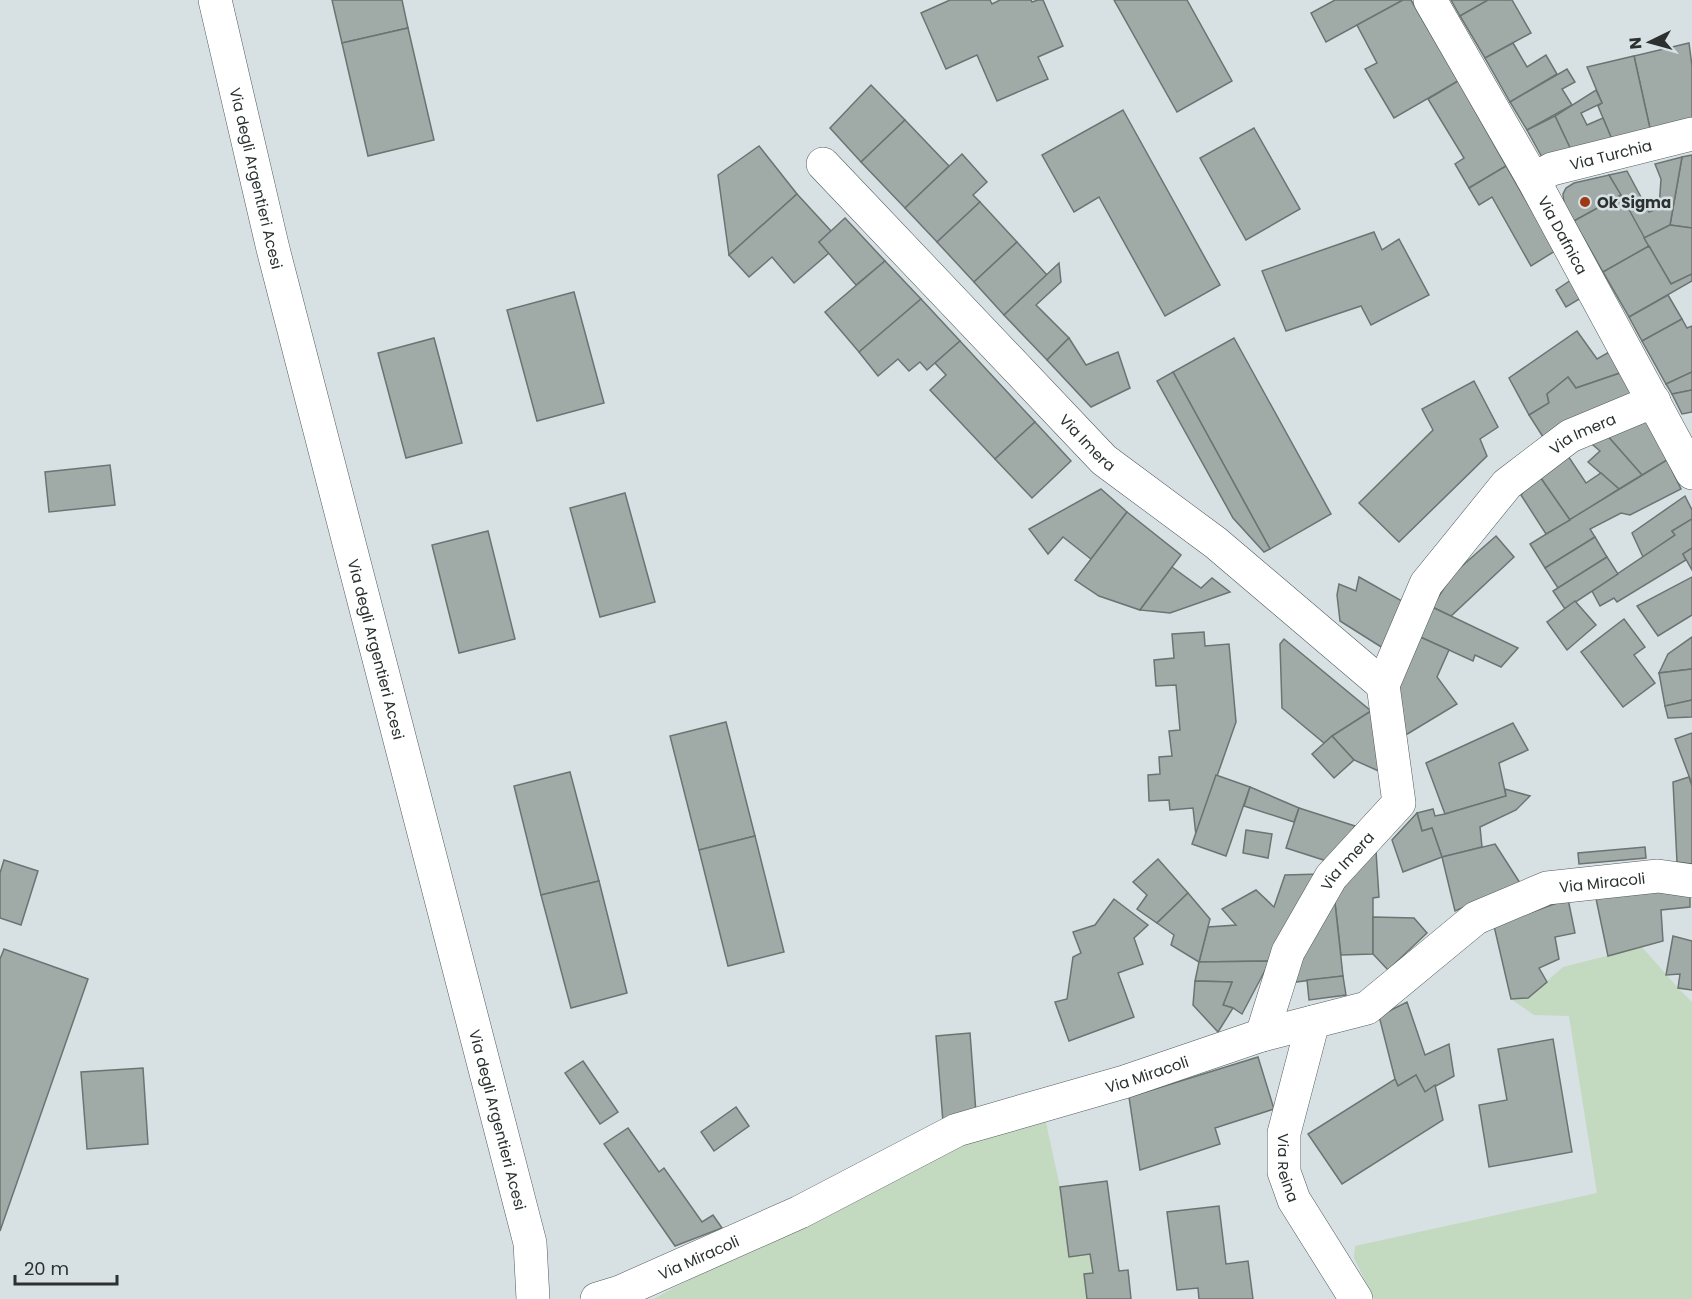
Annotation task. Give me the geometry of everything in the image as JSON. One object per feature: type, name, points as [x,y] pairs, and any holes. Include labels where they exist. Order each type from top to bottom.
[{"type":"street","name":"Via degli Argentieri Acesi","points":[[215,0],[273,249],[530,1243],[533,1299]]},
{"type":"street","name":"Via Dafnica","points":[[1430,0],[1533,179],[1692,473]]},
{"type":"street","name":"Via Turchia","points":[[1533,179],[1552,169],[1692,134]]},
{"type":"street","name":"Via Imera","points":[[823,164],[1104,460],[1216,543],[1383,685]]},
{"type":"street","name":"Via Imera","points":[[1262,1035],[1288,952],[1331,877],[1399,803],[1383,685],[1426,584],[1507,484],[1570,436],[1654,401]]},
{"type":"street","name":"Via Miracoli","points":[[597,1299],[620,1292],[800,1212],[957,1130],[1124,1082],[1262,1035],[1367,1008],[1476,918],[1547,888],[1658,876],[1692,881]]},
{"type":"street","name":"Via Reina","points":[[1313,1022],[1284,1133],[1284,1172],[1294,1200],[1356,1299]]},
{"type":"green space","points":[[1642,947],[1692,1002],[1692,1299],[1374,1299],[1354,1258],[1355,1246],[1597,1193],[1569,1016],[1534,1015],[1511,999],[1528,998],[1563,967]]},
{"type":"green space","points":[[1045,1118],[1060,1187],[1069,1257],[1090,1254],[1093,1273],[1084,1274],[1087,1299],[654,1299],[958,1147]]},
{"type":"building","points":[[332,0],[402,0],[408,28],[342,43]]},
{"type":"building","points":[[950,0],[990,0],[992,4],[1000,0],[1031,0],[1032,2],[1043,0],[1063,46],[1038,57],[1048,79],[997,101],[977,55],[946,69],[921,13]]},
{"type":"building","points":[[1114,0],[1187,0],[1232,81],[1177,112]]},
{"type":"building","points":[[1335,0],[1403,0],[1326,42],[1311,13]]},
{"type":"building","points":[[1403,0],[1411,0],[1458,81],[1394,118],[1365,69],[1377,63],[1357,25]]},
{"type":"building","points":[[1451,0],[1488,0],[1460,16]]},
{"type":"building","points":[[1488,0],[1512,0],[1531,33],[1485,58],[1460,16]]},
{"type":"building","points":[[408,28],[434,140],[368,156],[342,43]]},
{"type":"building","points":[[1513,43],[1527,67],[1546,55],[1557,74],[1510,102],[1485,58]]},
{"type":"building","points":[[1689,43],[1692,66],[1692,124],[1651,133],[1634,56]]},
{"type":"building","points":[[1634,56],[1651,133],[1613,142],[1598,106],[1602,103],[1587,67]]},
{"type":"building","points":[[1567,69],[1575,82],[1562,89],[1572,105],[1527,130],[1510,102]]},
{"type":"building","points":[[1458,81],[1506,166],[1469,188],[1455,164],[1464,158],[1428,99]]},
{"type":"building","points":[[871,85],[905,120],[861,162],[830,128]]},
{"type":"building","points":[[1596,90],[1602,103],[1581,113],[1587,125],[1603,118],[1613,142],[1572,152],[1555,116]]},
{"type":"building","points":[[1123,110],[1220,285],[1165,316],[1099,197],[1074,212],[1042,155]]},
{"type":"building","points":[[1555,116],[1572,152],[1543,159],[1527,130]]},
{"type":"building","points":[[905,120],[949,166],[905,208],[861,162]]},
{"type":"building","points":[[1254,128],[1300,209],[1246,240],[1200,158]]},
{"type":"building","points":[[759,146],[797,194],[729,255],[718,175]]},
{"type":"building","points":[[962,154],[987,182],[973,195],[980,202],[937,242],[905,208]]},
{"type":"building","points":[[1692,155],[1692,228],[1670,225],[1682,157]]},
{"type":"building","points":[[1682,157],[1670,225],[1644,238],[1609,175],[1627,171],[1649,212],[1659,208],[1661,179],[1655,164]]},
{"type":"building","points":[[1506,166],[1555,251],[1531,266],[1492,197],[1479,205],[1469,188]]},
{"type":"building","points":[[1609,175],[1621,195],[1574,221],[1564,203],[1563,194],[1566,188],[1574,183]]},
{"type":"building","points":[[797,194],[831,231],[819,242],[829,253],[794,283],[772,257],[749,277],[729,255]]},
{"type":"building","points":[[1621,195],[1649,246],[1603,272],[1574,221]]},
{"type":"building","points":[[980,202],[1017,242],[974,282],[937,242]]},
{"type":"building","points":[[845,218],[885,261],[856,285],[819,242]]},
{"type":"building","points":[[1670,225],[1692,228],[1692,274],[1671,284],[1644,238]]},
{"type":"building","points":[[1374,232],[1382,250],[1399,239],[1429,295],[1371,325],[1361,306],[1286,331],[1262,271]]},
{"type":"building","points":[[1017,242],[1047,275],[1004,315],[974,282]]},
{"type":"building","points":[[1649,246],[1671,284],[1692,274],[1692,281],[1629,317],[1603,272]]},
{"type":"building","points":[[885,261],[921,299],[859,352],[825,312]]},
{"type":"building","points":[[1059,263],[1061,282],[1036,305],[1069,338],[1047,360],[1004,315]]},
{"type":"building","points":[[1571,280],[1581,298],[1566,307],[1556,290]]},
{"type":"building","points":[[574,292],[604,403],[537,421],[507,310]]},
{"type":"building","points":[[1668,295],[1682,319],[1642,341],[1629,317]]},
{"type":"building","points":[[921,299],[960,341],[927,370],[920,362],[909,371],[898,359],[878,376],[859,352]]},
{"type":"building","points":[[1682,319],[1687,328],[1692,326],[1692,372],[1666,384],[1642,341]]},
{"type":"building","points":[[1577,331],[1597,359],[1611,351],[1623,372],[1576,388],[1568,377],[1547,394],[1549,403],[1529,415],[1509,378]]},
{"type":"building","points":[[434,338],[462,443],[406,458],[378,353]]},
{"type":"building","points":[[1069,338],[1086,365],[1118,352],[1130,388],[1091,407],[1047,360]]},
{"type":"building","points":[[1234,338],[1331,514],[1270,549],[1173,372]]},
{"type":"building","points":[[960,341],[1035,422],[995,459],[930,390],[946,375],[935,363]]},
{"type":"building","points":[[1173,372],[1270,549],[1264,552],[1233,518],[1157,381]]},
{"type":"building","points":[[1623,372],[1634,396],[1545,440],[1529,415],[1549,403],[1547,394],[1568,377],[1576,388]]},
{"type":"building","points":[[1692,372],[1692,390],[1672,394],[1666,384]]},
{"type":"building","points":[[1474,381],[1498,427],[1480,439],[1487,456],[1399,542],[1359,503],[1433,430],[1422,409]]},
{"type":"building","points":[[1692,390],[1692,412],[1682,414],[1672,394]]},
{"type":"building","points":[[1646,418],[1667,460],[1642,475],[1605,433]]},
{"type":"building","points":[[1035,422],[1071,461],[1032,498],[995,459]]},
{"type":"building","points":[[1605,433],[1642,475],[1619,489],[1588,462],[1600,451],[1587,440]]},
{"type":"building","points":[[1566,453],[1586,483],[1601,473],[1619,489],[1570,520],[1538,474]]},
{"type":"building","points":[[1667,460],[1681,489],[1630,515],[1621,513],[1590,529],[1595,537],[1545,568],[1530,544]]},
{"type":"building","points":[[110,465],[115,505],[49,512],[45,472]]},
{"type":"building","points":[[1538,474],[1570,520],[1546,534],[1521,495]]},
{"type":"building","points":[[1101,489],[1127,512],[1091,559],[1063,537],[1048,554],[1029,529]]},
{"type":"building","points":[[625,493],[655,602],[600,617],[570,508]]},
{"type":"building","points":[[1685,496],[1692,510],[1692,519],[1672,531],[1675,535],[1643,557],[1632,533]]},
{"type":"building","points":[[1127,512],[1181,555],[1140,610],[1099,596],[1075,580]]},
{"type":"building","points":[[1692,519],[1692,548],[1683,554],[1686,560],[1617,602],[1614,598],[1600,606],[1592,591],[1675,535],[1672,531]]},
{"type":"building","points":[[488,531],[515,639],[459,653],[432,545]]},
{"type":"building","points":[[1496,536],[1514,557],[1451,616],[1432,607],[1453,574]]},
{"type":"building","points":[[1595,537],[1607,557],[1558,588],[1545,568]]},
{"type":"building","points":[[1692,548],[1692,570],[1683,554]]},
{"type":"building","points":[[1607,557],[1618,574],[1565,609],[1553,591]]},
{"type":"building","points":[[1172,567],[1201,588],[1212,578],[1230,592],[1170,613],[1140,610]]},
{"type":"building","points":[[1359,577],[1402,601],[1386,650],[1340,621],[1337,595],[1339,584],[1356,591]]},
{"type":"building","points":[[1692,577],[1692,615],[1658,636],[1637,606]]},
{"type":"building","points":[[1575,601],[1596,625],[1567,650],[1547,622]]},
{"type":"building","points":[[1432,607],[1518,648],[1501,667],[1475,655],[1473,661],[1418,636]]},
{"type":"building","points":[[1624,619],[1645,647],[1634,655],[1655,683],[1623,707],[1581,652]]},
{"type":"building","points":[[1204,632],[1205,646],[1229,644],[1236,722],[1196,836],[1193,808],[1170,810],[1169,800],[1149,801],[1148,775],[1160,774],[1159,757],[1172,756],[1169,731],[1180,730],[1176,685],[1156,686],[1154,660],[1174,658],[1172,634]]},
{"type":"building","points":[[1418,636],[1449,650],[1437,677],[1457,704],[1404,736],[1394,695]]},
{"type":"building","points":[[1692,637],[1692,669],[1659,673],[1668,654]]},
{"type":"building","points":[[1284,639],[1371,711],[1324,743],[1282,708],[1280,644]]},
{"type":"building","points":[[1692,669],[1692,700],[1665,706],[1659,673]]},
{"type":"building","points":[[1692,700],[1692,717],[1668,718],[1665,706]]},
{"type":"building","points":[[1371,711],[1383,773],[1354,760],[1332,736]]},
{"type":"building","points":[[726,722],[755,836],[699,850],[670,736]]},
{"type":"building","points":[[1513,723],[1528,750],[1499,763],[1506,796],[1445,814],[1426,763]]},
{"type":"building","points":[[1692,733],[1692,784],[1675,739]]},
{"type":"building","points":[[1332,736],[1354,760],[1334,778],[1312,754]]},
{"type":"building","points":[[570,772],[599,881],[541,895],[514,786]]},
{"type":"building","points":[[1216,775],[1250,787],[1226,856],[1192,844]]},
{"type":"building","points":[[1689,777],[1692,786],[1692,864],[1677,862],[1673,782]]},
{"type":"building","points":[[1250,787],[1299,808],[1294,822],[1244,806]]},
{"type":"building","points":[[1505,789],[1530,796],[1516,810],[1480,827],[1482,847],[1442,857],[1432,828],[1422,831],[1417,813],[1433,809],[1435,816],[1445,814],[1506,796]]},
{"type":"building","points":[[1299,808],[1355,826],[1333,863],[1286,848]]},
{"type":"building","points":[[1417,813],[1422,831],[1432,828],[1442,857],[1403,872],[1392,840]]},
{"type":"building","points":[[1246,830],[1272,834],[1268,858],[1243,853]]},
{"type":"building","points":[[755,836],[784,952],[728,966],[699,850]]},
{"type":"building","points":[[1495,844],[1520,883],[1455,911],[1442,857]]},
{"type":"building","points":[[1645,847],[1646,858],[1579,864],[1578,853]]},
{"type":"building","points":[[1376,851],[1379,897],[1373,898],[1373,954],[1341,955],[1334,894]]},
{"type":"building","points":[[1158,859],[1188,893],[1157,923],[1137,909],[1147,895],[1133,882]]},
{"type":"building","points":[[4,860],[38,871],[21,925],[0,918],[0,873]]},
{"type":"building","points":[[1320,874],[1270,961],[1199,962],[1208,927],[1236,925],[1222,909],[1256,890],[1274,907],[1285,875]]},
{"type":"building","points":[[599,881],[627,993],[571,1008],[541,895]]},
{"type":"building","points":[[1656,888],[1690,894],[1690,907],[1661,910],[1663,941],[1608,956],[1595,894]]},
{"type":"building","points":[[1188,893],[1210,919],[1199,962],[1171,945],[1174,935],[1157,923]]},
{"type":"building","points":[[1334,894],[1343,976],[1288,983]]},
{"type":"building","points":[[1114,899],[1148,925],[1134,938],[1143,964],[1118,973],[1134,1017],[1069,1041],[1055,1002],[1067,999],[1073,957],[1081,953],[1073,932],[1095,925]]},
{"type":"building","points":[[1568,899],[1575,933],[1555,937],[1559,959],[1539,968],[1547,982],[1528,998],[1511,999],[1494,926]]},
{"type":"building","points":[[1373,917],[1414,918],[1427,933],[1388,970],[1373,954]]},
{"type":"building","points":[[1673,936],[1692,941],[1692,990],[1678,988],[1680,974],[1666,975]]},
{"type":"building","points":[[4,949],[88,979],[0,1231],[0,959]]},
{"type":"building","points":[[1270,961],[1242,1014],[1223,1005],[1232,982],[1195,981],[1199,962]]},
{"type":"building","points":[[1343,976],[1346,995],[1309,1000],[1307,980]]},
{"type":"building","points":[[1195,981],[1232,982],[1223,1005],[1233,1008],[1218,1032],[1193,1005]]},
{"type":"building","points":[[1407,1002],[1425,1055],[1449,1044],[1454,1076],[1425,1092],[1416,1075],[1398,1086],[1379,1016]]},
{"type":"building","points":[[970,1033],[976,1113],[943,1122],[936,1036]]},
{"type":"building","points":[[1553,1039],[1572,1152],[1489,1167],[1479,1105],[1507,1100],[1498,1049]]},
{"type":"building","points":[[1258,1057],[1274,1109],[1215,1128],[1220,1144],[1140,1170],[1129,1097]]},
{"type":"building","points":[[583,1061],[618,1112],[600,1124],[565,1073]]},
{"type":"building","points":[[143,1068],[148,1144],[87,1149],[81,1072]]},
{"type":"building","points":[[1416,1075],[1425,1092],[1435,1085],[1443,1120],[1342,1184],[1308,1134],[1395,1079],[1398,1086]]},
{"type":"building","points":[[736,1107],[749,1126],[714,1151],[701,1132]]},
{"type":"building","points":[[628,1128],[659,1172],[664,1168],[702,1222],[713,1215],[722,1228],[675,1246],[604,1144]]},
{"type":"building","points":[[1107,1181],[1119,1271],[1128,1270],[1131,1299],[1087,1299],[1084,1274],[1093,1273],[1090,1254],[1069,1257],[1060,1187]]},
{"type":"building","points":[[1219,1206],[1226,1264],[1248,1261],[1253,1299],[1199,1299],[1198,1288],[1177,1290],[1167,1212]]},
{"type":"place","name":"Ok Sigma","points":[[1585,202]]}]
